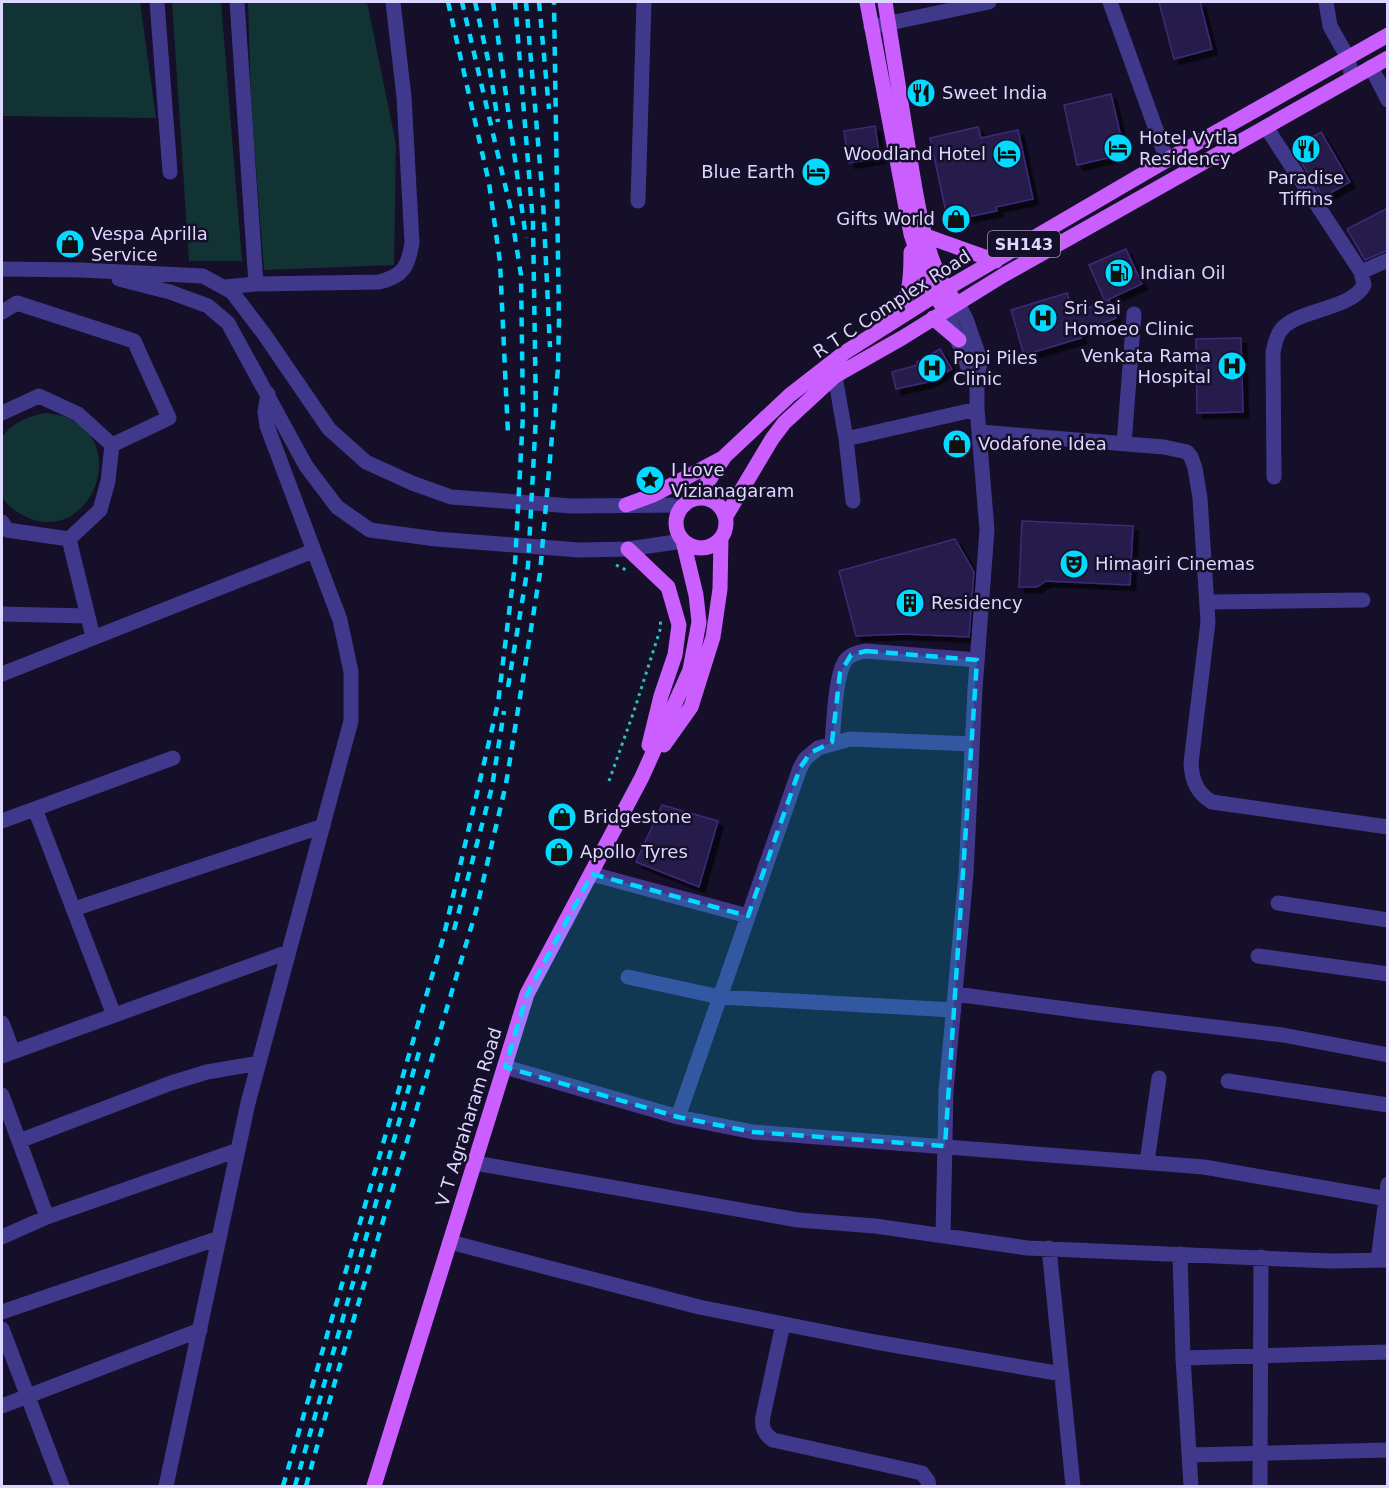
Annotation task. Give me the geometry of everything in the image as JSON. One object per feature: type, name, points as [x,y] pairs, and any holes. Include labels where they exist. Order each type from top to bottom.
[{"type":"main road","points":[[867,2],[871,27],[896,121],[918,235],[921,269],[940,293]]},
{"type":"main road","points":[[885,2],[889,23],[896,121]]},
{"type":"main road","name":"R T C Complex Road","points":[[691,501],[725,456],[790,395],[844,353],[878,334],[940,293],[1167,160],[1388,36]]},
{"type":"main road","name":"R T C Complex Road","points":[[946,311],[1012,270],[1388,58]]},
{"type":"main road","points":[[918,235],[996,261]]},
{"type":"main road","points":[[918,235],[939,275],[940,293],[946,311]]},
{"type":"main road","points":[[878,334],[900,309],[909,292],[918,235]]},
{"type":"main road","name":"SH143","points":[[721,538],[725,531],[726,516],[772,439],[793,415],[835,376],[946,311]]},
{"type":"main road","points":[[626,505],[663,490],[725,456]]},
{"type":"main road","points":[[642,777],[690,670],[699,622],[696,595],[680,534],[679,511],[691,501],[712,500],[718,504],[726,516]]},
{"type":"main road","points":[[680,534],[693,546],[700,548],[716,543],[721,538]]},
{"type":"main road","points":[[642,777],[691,706],[713,637],[720,589],[721,538]]},
{"type":"main road","points":[[628,549],[668,587],[679,625],[675,655],[661,696],[642,777]]},
{"type":"main road","name":"V T Agraharam Road","points":[[374,1486],[528,993],[642,777]]},
{"type":"street","points":[[157,2],[170,172]]},
{"type":"street","points":[[237,2],[256,284]]},
{"type":"street","points":[[225,287],[256,284],[379,282],[398,275],[404,268],[412,243],[404,97],[393,2]]},
{"type":"street","points":[[638,201],[644,2]]},
{"type":"street","points":[[871,27],[989,2]]},
{"type":"street","points":[[1110,2],[1167,160]]},
{"type":"street","points":[[1326,2],[1330,26],[1348,58],[1352,78]]},
{"type":"street","points":[[1371,68],[1388,100]]},
{"type":"street","points":[[1266,127],[1361,272],[1364,285],[1361,291],[1354,296],[1287,324],[1277,337],[1274,352],[1274,477]]},
{"type":"street","points":[[1361,272],[1388,260]]},
{"type":"street","points":[[2,268],[203,276],[225,287],[232,292],[264,334],[329,429],[366,462],[412,483],[452,497],[572,506],[691,501]]},
{"type":"street","points":[[81,270],[170,292],[208,306],[228,323],[306,466],[337,507],[370,531],[435,539],[579,550],[628,549],[680,534]]},
{"type":"street","points":[[2,312],[17,303],[134,341],[169,418],[112,445]]},
{"type":"street","points":[[946,311],[968,367],[977,374]]},
{"type":"street","points":[[943,1236],[946,1090],[966,874],[977,660],[987,530],[977,410],[977,374],[981,362],[966,319],[946,311]]},
{"type":"street","points":[[1124,444],[1134,314]]},
{"type":"street","points":[[835,376],[846,439],[853,501]]},
{"type":"street","points":[[166,1486],[238,1150],[259,1063],[351,721],[351,672],[340,620],[267,426],[265,411],[268,394]]},
{"type":"street","points":[[3,407],[39,396],[78,414],[112,445]]},
{"type":"street","points":[[846,439],[977,410]]},
{"type":"street","points":[[980,432],[1178,449],[1187,452],[1195,468],[1200,498],[1208,622],[1191,763],[1195,786],[1202,796],[1212,802],[1388,827]]},
{"type":"street","points":[[69,538],[99,510],[108,481],[112,445]]},
{"type":"street","points":[[2,522],[7,530],[69,538]]},
{"type":"street","points":[[69,538],[93,637]]},
{"type":"street","points":[[2,674],[313,550]]},
{"type":"street","points":[[1207,602],[1364,600]]},
{"type":"street","points":[[2,614],[87,616]]},
{"type":"street","points":[[832,742],[840,673],[845,660],[851,655],[866,651],[977,660]]},
{"type":"street","points":[[678,1117],[800,768],[810,753],[832,742],[850,739],[972,744]]},
{"type":"street","points":[[2,821],[173,758]]},
{"type":"street","points":[[35,808],[114,1015]]},
{"type":"street","points":[[74,909],[323,825]]},
{"type":"street","points":[[592,874],[748,916]]},
{"type":"street","points":[[1278,903],[1388,920]]},
{"type":"street","points":[[2,1023],[7,1054],[288,952]]},
{"type":"street","points":[[1258,956],[1388,974]]},
{"type":"street","points":[[628,977],[720,998],[954,1010]]},
{"type":"street","points":[[955,994],[1283,1035],[1388,1055]]},
{"type":"street","points":[[19,1141],[171,1083],[207,1072],[259,1063]]},
{"type":"street","points":[[475,1163],[798,1220],[875,1226],[1028,1248],[1383,1260],[1387,1194],[1204,1167],[753,1132],[678,1117],[505,1067]]},
{"type":"street","points":[[1147,1162],[1159,1078]]},
{"type":"street","points":[[1228,1080],[1388,1105]]},
{"type":"street","points":[[2,1095],[47,1217]]},
{"type":"street","points":[[2,1237],[47,1217],[238,1150]]},
{"type":"street","points":[[2,1312],[219,1238]]},
{"type":"street","points":[[450,1242],[699,1307],[875,1342],[1062,1374]]},
{"type":"street","points":[[1049,1248],[1073,1486]]},
{"type":"street","points":[[1180,1254],[1183,1359],[1191,1486]]},
{"type":"street","points":[[1260,1486],[1261,1257]]},
{"type":"street","points":[[783,1324],[761,1424],[767,1436],[773,1440],[922,1473],[929,1486]]},
{"type":"street","points":[[2,1329],[60,1486]]},
{"type":"street","points":[[2,1406],[200,1330]]},
{"type":"street","points":[[1183,1359],[1388,1352]]},
{"type":"street","points":[[1189,1455],[1388,1450]]},
{"type":"path","points":[[606,564],[618,565],[634,575]]},
{"type":"path","points":[[609,781],[661,627],[660,616]]},
{"type":"highlighted area","points":[[866,651],[977,660],[945,1146],[753,1132],[678,1117],[505,1067],[527,994],[592,874],[748,916],[800,768],[810,753],[832,742],[840,673],[851,655]]},
{"type":"green space","points":[[2,2],[140,2],[156,118],[2,116]]},
{"type":"green space","points":[[172,2],[221,2],[242,261],[189,261]]},
{"type":"green space","points":[[248,2],[367,2],[396,144],[394,265],[264,270],[251,103]]},
{"type":"green space","points":[[45,413],[63,416],[84,428],[95,445],[99,464],[96,484],[86,502],[72,515],[53,522],[31,519],[18,513],[2,497],[2,437],[11,427],[21,421]]},
{"type":"building","points":[[1159,2],[1200,2],[1212,49],[1174,59]]},
{"type":"building","points":[[1111,94],[1125,154],[1077,165],[1064,105]]},
{"type":"building","points":[[875,126],[880,158],[849,163],[844,131]]},
{"type":"building","points":[[978,127],[981,138],[1018,130],[1033,199],[996,207],[997,211],[948,221],[930,138]]},
{"type":"building","points":[[1321,132],[1350,182],[1323,197],[1292,148]]},
{"type":"building","points":[[1388,208],[1388,250],[1365,260],[1347,229]]},
{"type":"building","points":[[1126,249],[1142,284],[1105,301],[1089,265]]},
{"type":"building","points":[[1067,293],[1074,314],[1109,299],[1116,318],[1079,333],[1081,338],[1024,355],[1011,310]]},
{"type":"building","points":[[1241,338],[1243,412],[1197,413],[1196,339]]},
{"type":"building","points":[[940,349],[952,369],[928,382],[896,389],[892,372],[918,365],[917,362]]},
{"type":"building","points":[[1022,521],[1133,526],[1130,585],[1046,581],[1037,587],[1019,587]]},
{"type":"building","name":"Residency","points":[[955,539],[974,572],[969,637],[904,634],[856,636],[839,571]]},
{"type":"building","points":[[662,805],[718,821],[699,887],[636,862]]},
{"type":"railway","points":[[448,2],[489,183],[500,262],[508,434]]},
{"type":"railway","points":[[283,1486],[444,935],[498,703],[515,564],[523,415],[521,275],[510,206],[462,2]]},
{"type":"railway","points":[[475,2],[489,64],[498,122]]},
{"type":"railway","points":[[493,2],[526,238]]},
{"type":"railway","points":[[508,687],[528,566],[536,415],[533,223],[515,2]]},
{"type":"railway","points":[[526,2],[543,200],[550,347]]},
{"type":"railway","points":[[539,2],[549,109]]},
{"type":"railway","points":[[306,1486],[336,1378],[476,911],[506,784],[540,573],[558,368],[554,2]]},
{"type":"railway","points":[[454,930],[492,787],[504,711]]},
{"type":"railway","points":[[295,1486],[421,1045]]},
{"type":"place","name":"Sweet India","points":[[921,93]]},
{"type":"place","name":"Hotel Vytla Residency","points":[[1118,148]]},
{"type":"place","name":"Paradise Tiffins","points":[[1306,149]]},
{"type":"place","name":"Woodland Hotel","points":[[1007,154]]},
{"type":"place","name":"Blue Earth","points":[[816,172]]},
{"type":"place","name":"Gifts World","points":[[956,219]]},
{"type":"place","name":"Vespa Aprilla Service","points":[[70,244]]},
{"type":"place","name":"Indian Oil","points":[[1119,273]]},
{"type":"place","name":"Sri Sai Homoeo Clinic","points":[[1043,318]]},
{"type":"place","name":"Venkata Rama Hospital","points":[[1232,366]]},
{"type":"place","name":"Popi Piles Clinic","points":[[932,368]]},
{"type":"place","name":"Vodafone Idea","points":[[957,444]]},
{"type":"place","name":"I Love Vizianagaram","points":[[650,480]]},
{"type":"place","name":"Himagiri Cinemas","points":[[1074,564]]},
{"type":"place","name":"Residency","points":[[910,603]]},
{"type":"place","name":"Bridgestone","points":[[562,817]]},
{"type":"place","name":"Apollo Tyres","points":[[559,852]]}]
